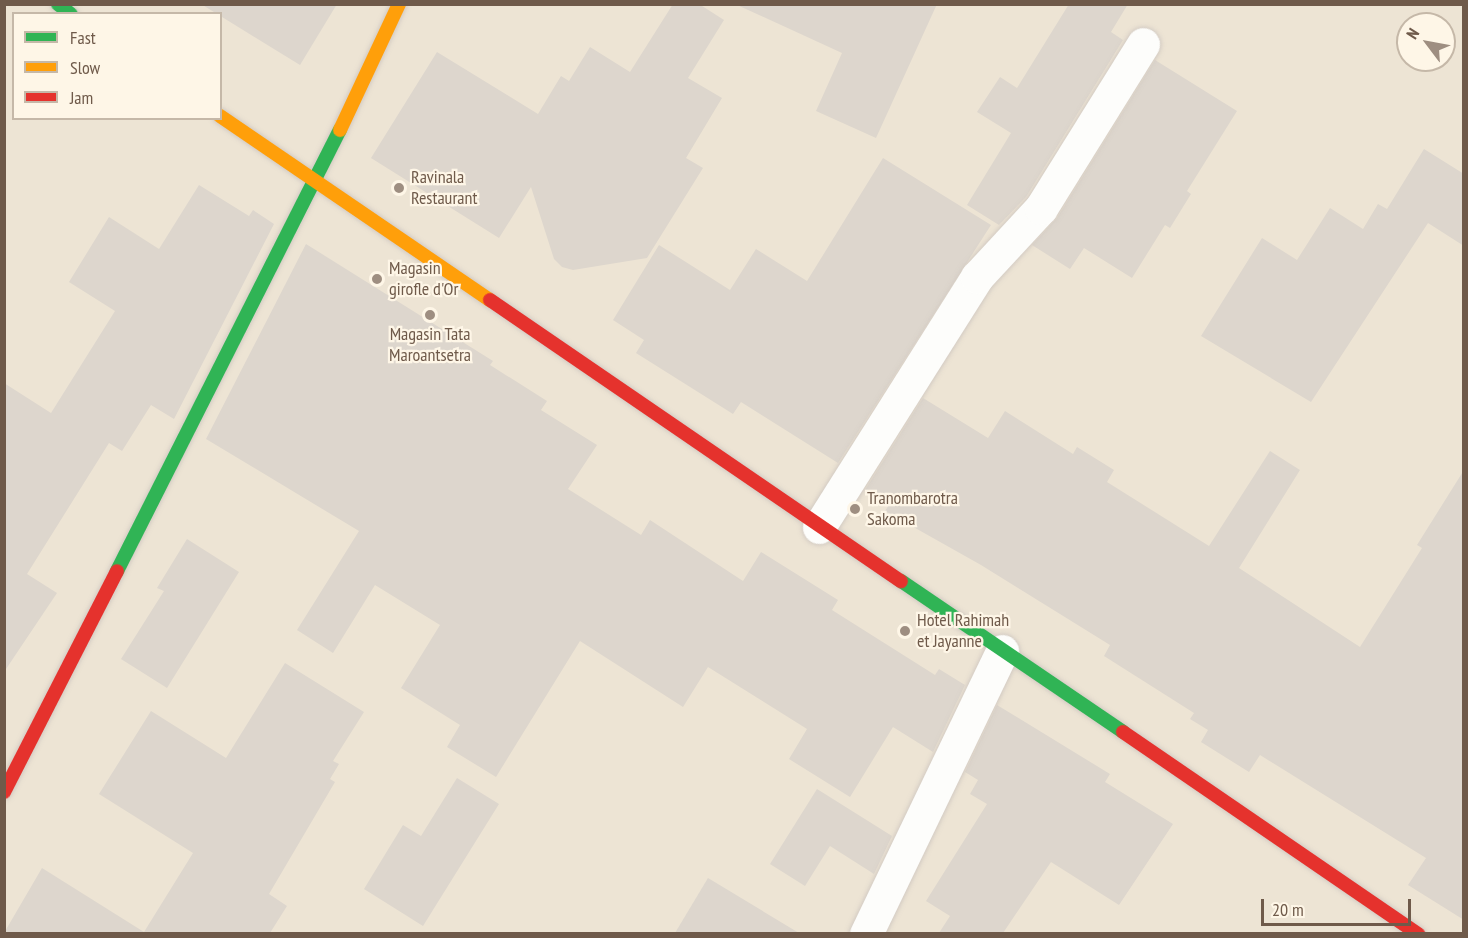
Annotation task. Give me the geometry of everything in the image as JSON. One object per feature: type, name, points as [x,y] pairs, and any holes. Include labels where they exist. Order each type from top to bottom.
[{"type":"main road","points":[[4,792],[316,182],[399,4]]},
{"type":"main road","points":[[222,117],[819,527],[1419,933]]},
{"type":"street","points":[[819,527],[977,277],[1041,208],[1143,44]]},
{"type":"street","points":[[866,933],[1002,651]]},
{"type":"shaded area","points":[[5,5],[1463,5],[1463,933],[5,933]]},
{"type":"building","points":[[201,4],[337,4],[300,65],[222,17],[222,12],[214,12]]},
{"type":"building","points":[[673,4],[699,4],[724,20],[688,78],[722,98],[686,158],[703,168],[647,258],[573,270],[562,267],[554,259],[531,187],[499,238],[371,158],[437,52],[538,114],[561,76],[569,81],[590,47],[630,72]]},
{"type":"building","points":[[735,4],[937,4],[876,138],[816,111],[842,53]]},
{"type":"building","points":[[1069,4],[1128,4],[1111,32],[1123,40],[1026,197],[999,225],[967,205],[1011,133],[977,112],[1000,77],[1017,88]]},
{"type":"building","points":[[1155,60],[1237,111],[1187,191],[1191,194],[1170,228],[1165,225],[1132,278],[1084,248],[1070,269],[1032,245],[1057,218]]},
{"type":"building","points":[[1424,149],[1464,174],[1464,246],[1428,223],[1311,402],[1201,336],[1262,238],[1297,260],[1330,208],[1363,229],[1378,204],[1387,209]]},
{"type":"building","points":[[883,158],[991,225],[838,463],[741,402],[733,414],[636,353],[644,340],[613,320],[659,245],[730,290],[756,249],[807,281]]},
{"type":"building","points":[[199,185],[249,216],[253,210],[274,224],[174,419],[151,405],[122,451],[109,443],[27,574],[57,593],[4,672],[4,383],[51,413],[115,311],[69,282],[109,217],[159,249]]},
{"type":"building","points":[[306,244],[493,361],[490,365],[547,401],[541,410],[597,445],[568,489],[641,535],[650,520],[743,581],[761,552],[838,600],[832,610],[935,675],[939,669],[965,685],[933,752],[893,727],[850,797],[789,759],[807,729],[708,667],[683,707],[580,641],[496,777],[447,747],[460,725],[401,688],[440,625],[375,585],[333,653],[297,630],[359,531],[206,439]]},
{"type":"building","points":[[923,398],[988,438],[1005,411],[1073,454],[1077,447],[1114,470],[1107,482],[1209,546],[1270,451],[1300,470],[1239,568],[1360,647],[1422,548],[1417,545],[1464,470],[1464,920],[1408,885],[1426,858],[1260,755],[1249,772],[1201,742],[1208,730],[1190,719],[1194,713],[1104,656],[1110,645],[981,565],[885,511],[889,505],[865,490]]},
{"type":"building","points":[[187,539],[239,572],[167,688],[121,659],[164,591],[157,588]]},
{"type":"building","points":[[285,663],[364,712],[333,761],[339,764],[330,779],[335,782],[269,894],[287,906],[270,933],[4,933],[42,868],[144,932],[193,853],[99,794],[151,711],[226,758]]},
{"type":"building","points":[[997,705],[1110,774],[1105,782],[1173,824],[1119,905],[1051,862],[1003,933],[939,933],[950,916],[926,901],[987,804],[970,794],[978,780],[965,772]]},
{"type":"building","points":[[457,778],[499,804],[423,926],[364,889],[403,825],[421,836]]},
{"type":"building","points":[[817,789],[892,836],[874,874],[830,846],[805,886],[770,864]]},
{"type":"building","points":[[708,878],[799,933],[675,933]]},
{"type":"traffic: fast","points":[[58,4],[68,12]]},
{"type":"traffic: fast","points":[[117,571],[340,130]]},
{"type":"traffic: fast","points":[[901,581],[1123,732]]},
{"type":"traffic: slow","points":[[340,130],[399,4]]},
{"type":"traffic: slow","points":[[222,117],[490,300]]},
{"type":"traffic: jam","points":[[490,300],[901,581]]},
{"type":"traffic: jam","points":[[4,792],[117,571]]},
{"type":"traffic: jam","points":[[1123,732],[1418,934]]},
{"type":"place","name":"Ravinala Restaurant","points":[[399,188]]},
{"type":"place","name":"Magasin girofle d'Or","points":[[377,279]]},
{"type":"place","name":"Magasin Tata Maroantsetra","points":[[430,315]]},
{"type":"place","name":"Tranombarotra Sakoma","points":[[855,509]]},
{"type":"place","name":"Hotel Rahimah et Jayanne","points":[[905,631]]}]
